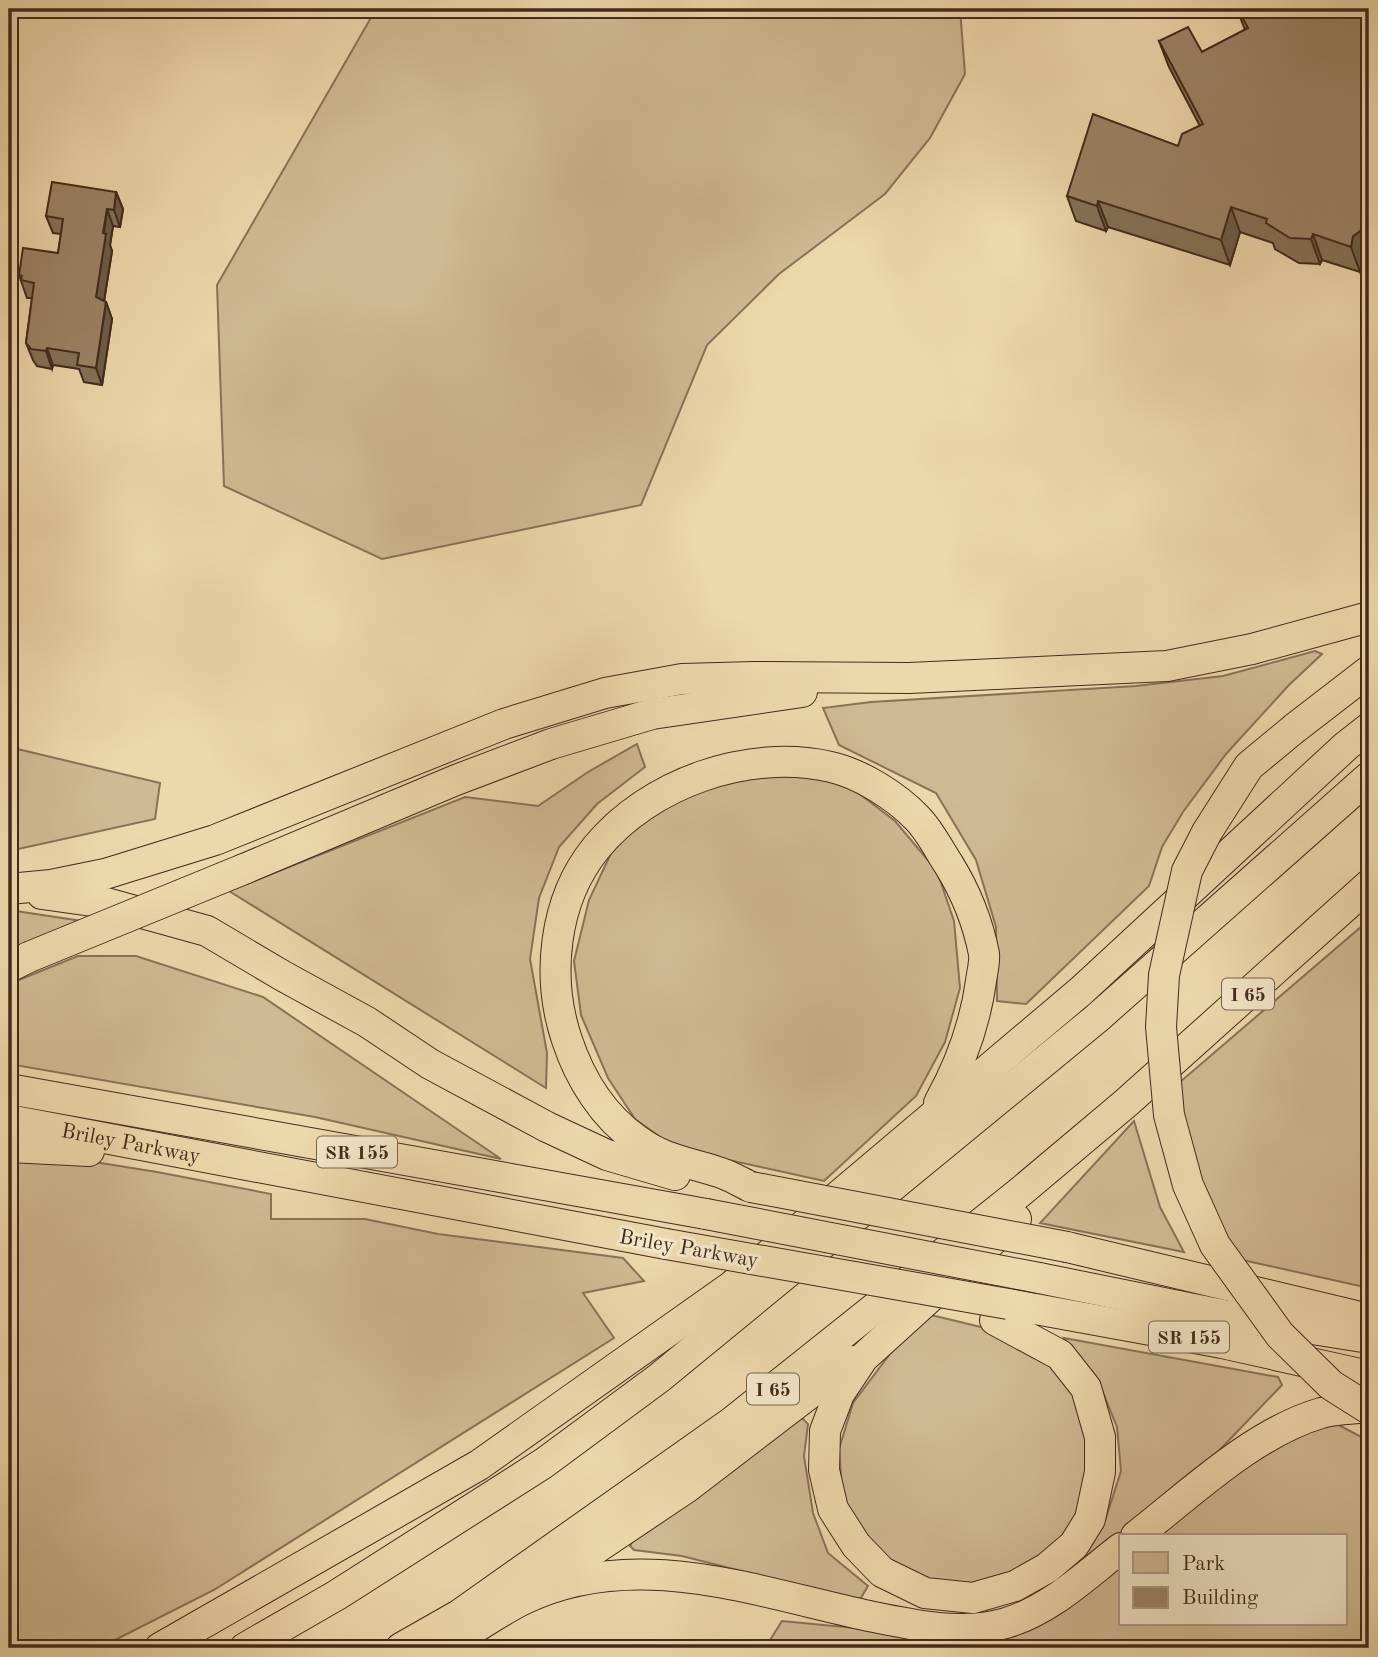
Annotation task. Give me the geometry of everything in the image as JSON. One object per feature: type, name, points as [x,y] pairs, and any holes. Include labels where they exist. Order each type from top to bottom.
[{"type":"highway","points":[[13,889],[51,885],[105,874],[215,841],[504,724],[605,693],[682,679],[909,678],[1167,666],[1252,649],[1369,617]]},
{"type":"highway","points":[[1369,671],[1249,766],[1207,832],[1187,871],[1164,975],[1161,1027],[1169,1115],[1188,1185],[1215,1245],[1280,1335],[1331,1385],[1369,1408]]},
{"type":"highway","points":[[19,962],[444,785],[551,744],[652,714],[909,678]]},
{"type":"highway","points":[[142,1648],[172,1642],[479,1465],[732,1286],[1081,991],[1369,728]]},
{"type":"highway","points":[[751,1187],[718,1171],[672,1160],[638,1141],[614,1121],[593,1095],[574,1059],[559,1014],[555,974],[557,943],[566,903],[595,849],[616,827],[663,793],[688,780],[719,770],[758,763],[796,763],[831,767],[866,781],[918,818],[957,878],[974,918],[984,957],[979,998],[956,1072],[938,1104],[896,1146]]},
{"type":"highway","points":[[245,1648],[337,1595],[544,1463],[659,1378],[1096,1019],[1369,777]]},
{"type":"highway","name":"I 65","points":[[401,1648],[459,1615],[732,1422],[1126,1104],[1369,885]]},
{"type":"highway","points":[[13,889],[106,903],[207,931],[367,1022],[430,1064],[559,1133],[607,1155],[694,1179],[751,1187],[1068,1247],[1369,1319]]},
{"type":"highway","name":"Briley Parkway","points":[[9,1090],[706,1214],[1223,1315],[1369,1338]]},
{"type":"highway","points":[[1002,1312],[1060,1355],[1087,1388],[1100,1437],[1100,1472],[1090,1519],[1074,1545],[1047,1568],[1015,1586],[974,1598],[925,1593],[882,1572],[856,1545],[833,1509],[824,1471],[825,1431],[839,1394],[863,1358],[1040,1197],[1126,1104]]},
{"type":"highway","name":"Briley Parkway","points":[[9,1119],[859,1279],[1002,1312]]},
{"type":"highway","points":[[9,1147],[224,1160]]},
{"type":"highway","name":"SR 155","points":[[1002,1312],[1222,1343],[1369,1376]]},
{"type":"highway","points":[[442,1648],[508,1608],[686,1488],[904,1319]]},
{"type":"highway","points":[[1139,1534],[1259,1443],[1295,1423],[1322,1413],[1369,1408]]},
{"type":"highway","points":[[508,1608],[550,1589],[587,1579],[652,1573],[698,1577],[913,1625],[972,1628],[1006,1623],[1049,1604],[1119,1550]]},
{"type":"green space","points":[[376,9],[960,9],[965,74],[930,138],[885,194],[779,274],[707,345],[641,505],[382,559],[224,486],[217,285]]},
{"type":"green space","points":[[1315,651],[1322,654],[1289,685],[1226,754],[1183,812],[1162,847],[1149,886],[1026,1004],[997,1001],[996,927],[976,860],[936,793],[839,745],[823,708],[871,702],[1136,686],[1223,676]]},
{"type":"green space","points":[[637,744],[645,767],[597,804],[559,847],[539,898],[530,959],[547,1053],[546,1088],[229,891],[465,797],[538,806],[588,772]]},
{"type":"green space","points":[[9,747],[160,783],[155,819],[9,851]]},
{"type":"green space","points":[[805,773],[853,789],[895,821],[937,871],[954,921],[960,988],[945,1042],[916,1096],[824,1181],[715,1157],[667,1142],[635,1119],[608,1078],[581,1015],[574,961],[589,900],[613,849],[644,814],[706,782]]},
{"type":"green space","points":[[9,910],[82,921],[9,950]]},
{"type":"green space","points":[[1369,920],[1369,1288],[1238,1259],[1202,1200],[1173,1088]]},
{"type":"green space","points":[[78,956],[136,956],[263,997],[501,1159],[315,1117],[9,1064],[9,984]]},
{"type":"green space","points":[[1134,1121],[1160,1207],[1184,1252],[1040,1223]]},
{"type":"green space","points":[[88,1161],[271,1194],[271,1219],[365,1219],[438,1234],[623,1258],[644,1281],[583,1293],[614,1338],[214,1590],[109,1643],[84,1648],[9,1648],[9,1162]]},
{"type":"green space","points":[[927,1314],[985,1328],[1039,1351],[1079,1399],[1092,1466],[1077,1520],[1044,1558],[1013,1577],[979,1584],[944,1585],[884,1560],[843,1500],[839,1449],[853,1403],[899,1342]]},
{"type":"green space","points":[[1064,1338],[1278,1377],[1282,1385],[1210,1460],[1075,1571],[1073,1564],[1105,1521],[1121,1471],[1117,1427],[1098,1380]]},
{"type":"green space","points":[[802,1418],[808,1424],[804,1456],[813,1513],[828,1553],[868,1586],[859,1601],[682,1556],[634,1550],[630,1546],[634,1538]]},
{"type":"green space","points":[[1335,1423],[1369,1441],[1369,1648],[765,1648],[782,1621],[969,1639],[1119,1564],[1119,1626],[1346,1626],[1346,1534],[1156,1534],[1253,1456],[1295,1436]]},
{"type":"building","points":[[1238,9],[1269,9],[1273,16],[1287,9],[1369,9],[1369,220],[1361,224],[1363,229],[1353,236],[1351,247],[1313,234],[1311,239],[1290,238],[1266,223],[1267,219],[1231,207],[1221,240],[1098,201],[1097,206],[1067,196],[1093,114],[1178,146],[1182,134],[1203,124],[1159,41],[1188,27],[1202,52],[1248,28]]},
{"type":"building","points":[[52,182],[116,192],[114,210],[107,209],[103,233],[106,234],[96,297],[106,302],[96,368],[77,365],[79,353],[47,348],[46,351],[31,349],[26,343],[34,283],[21,280],[22,276],[19,275],[23,248],[58,253],[63,219],[46,216]]}]
